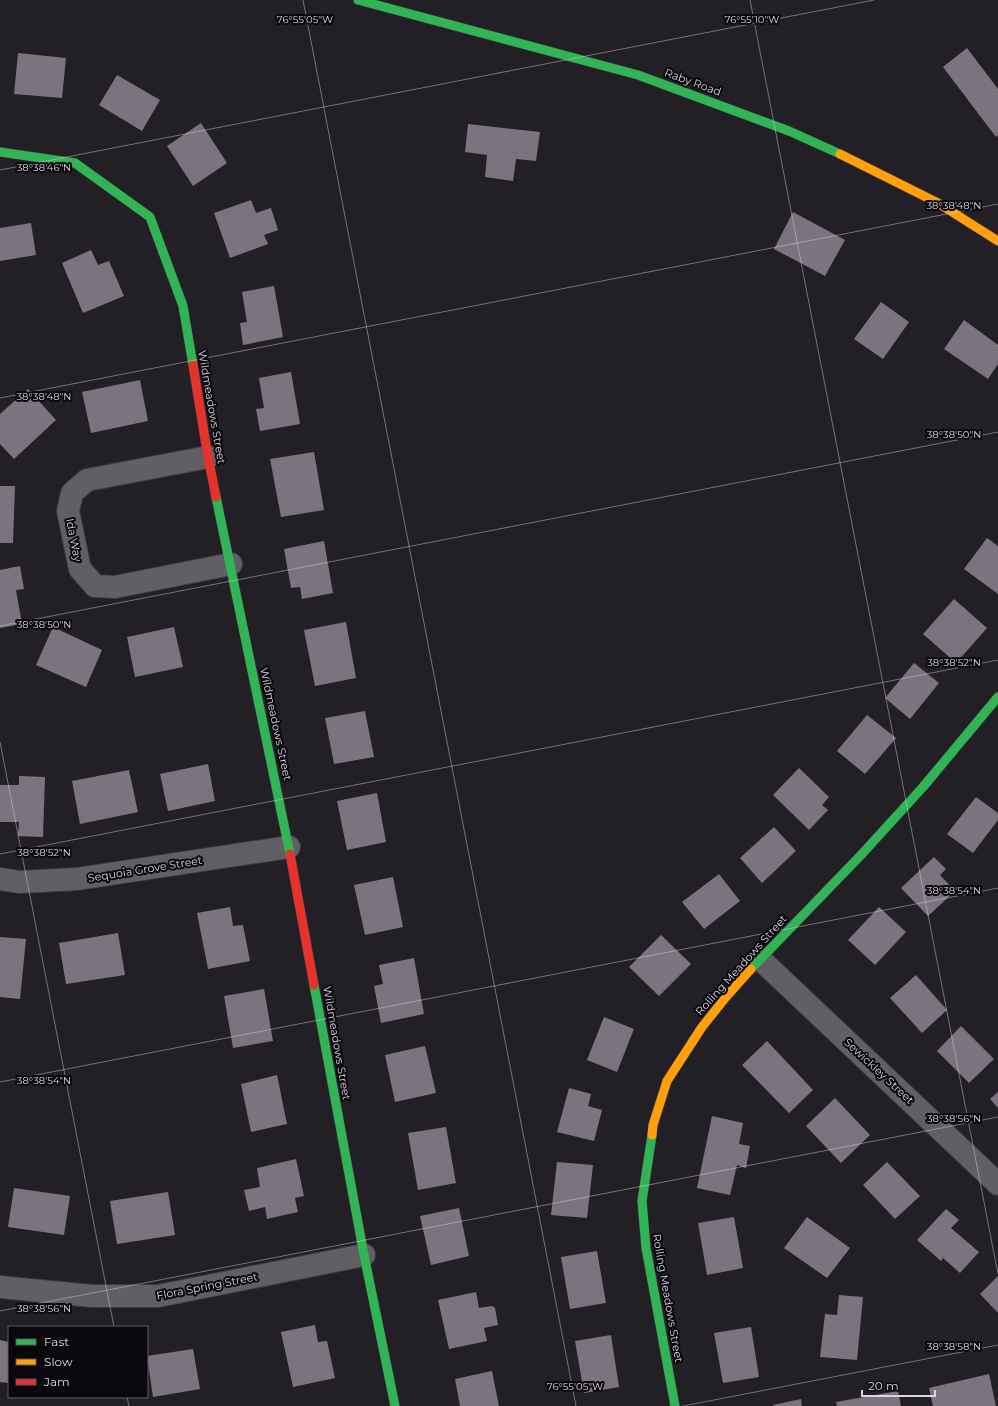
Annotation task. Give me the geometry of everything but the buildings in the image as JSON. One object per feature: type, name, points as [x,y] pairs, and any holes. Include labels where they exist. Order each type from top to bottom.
[{"type":"street","name":"Raby Road","points":[[358,0],[638,75],[781,128],[862,164],[938,203],[998,241]]},
{"type":"street","name":"Wildmeadows Street","points":[[0,152],[75,163],[150,217],[183,306],[208,457],[289,847],[364,1255],[395,1406]]},
{"type":"street","name":"Ida Way","points":[[208,457],[87,480],[72,493],[68,511],[80,570],[96,586],[115,587],[230,564]]},
{"type":"street","name":"Rolling Meadows Street","points":[[675,1406],[646,1248],[642,1201],[653,1125],[667,1081],[706,1021],[760,959],[861,855],[923,787],[998,697]]},
{"type":"street","name":"Sequoia Grove Street","points":[[0,879],[20,882],[77,879],[289,847]]},
{"type":"street","name":"Sewickley Street","points":[[760,959],[998,1184]]},
{"type":"street","name":"Flora Spring Street","points":[[0,1287],[92,1296],[158,1296],[364,1255]]},
{"type":"traffic: fast","points":[[358,0],[638,75],[789,131],[840,154]]},
{"type":"traffic: fast","points":[[0,152],[75,163],[150,217],[183,306],[193,365]]},
{"type":"traffic: fast","points":[[216,497],[290,854]]},
{"type":"traffic: fast","points":[[751,969],[861,855],[923,787],[998,697]]},
{"type":"traffic: fast","points":[[314,985],[364,1255],[395,1406]]},
{"type":"traffic: fast","points":[[652,1135],[642,1201],[646,1248],[675,1406]]},
{"type":"traffic: slow","points":[[840,154],[938,203],[998,241]]},
{"type":"traffic: slow","points":[[652,1135],[653,1125],[667,1081],[702,1027],[751,969]]},
{"type":"traffic: jam","points":[[193,365],[216,497]]},
{"type":"traffic: jam","points":[[290,854],[314,985]]}]
